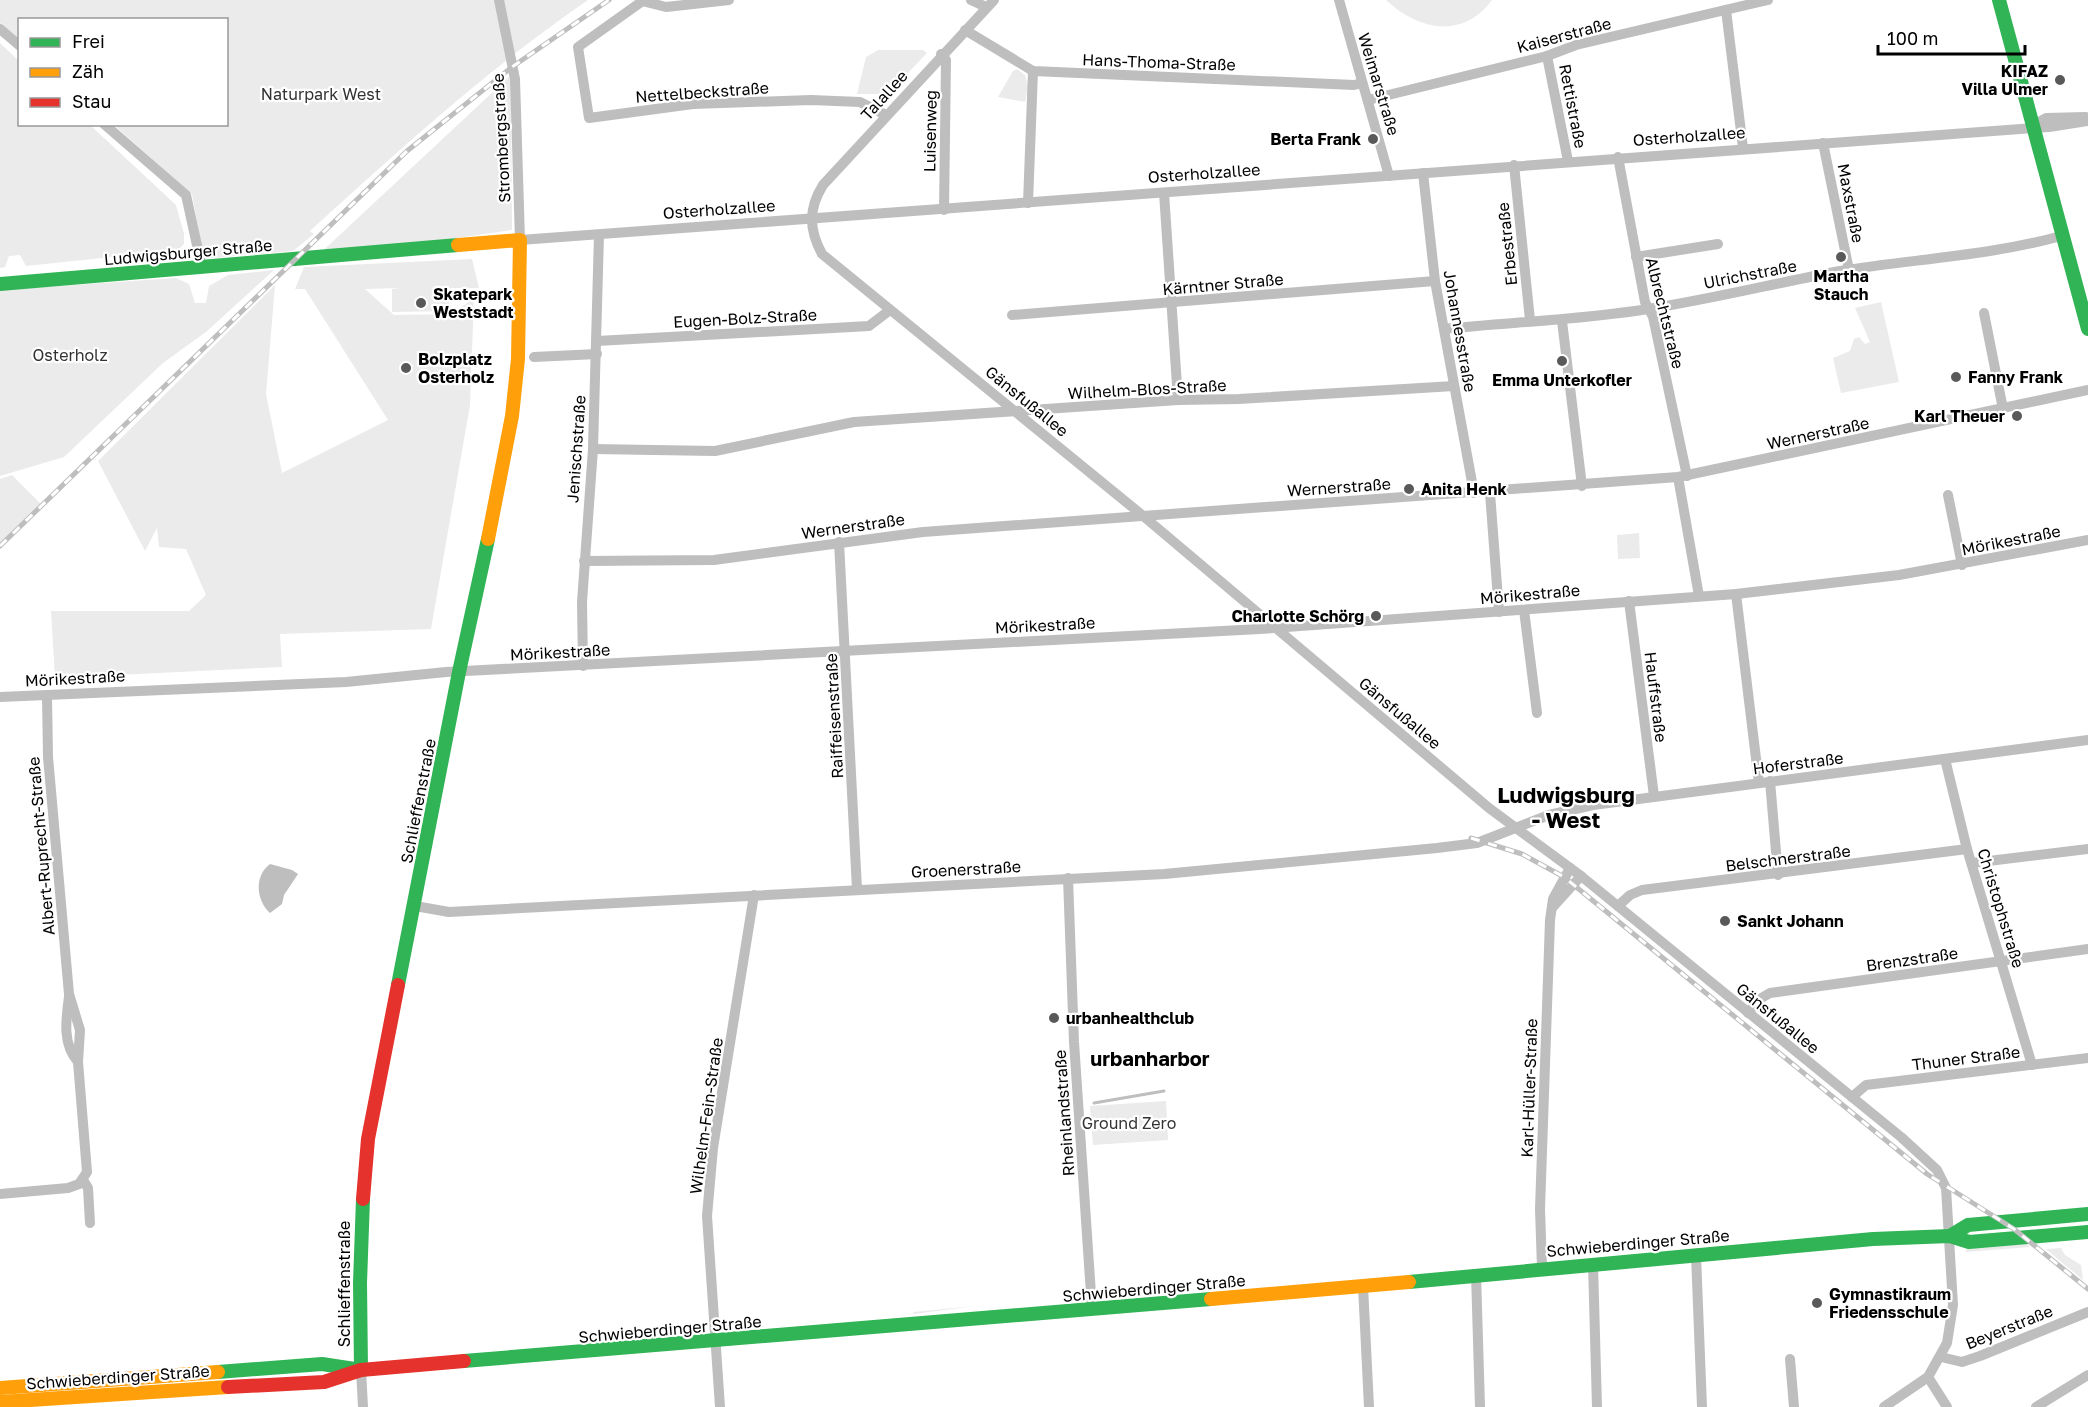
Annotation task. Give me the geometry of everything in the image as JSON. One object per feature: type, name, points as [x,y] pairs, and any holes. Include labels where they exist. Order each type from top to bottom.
[{"type":"main road","points":[[1999,0],[2031,126],[2088,329]]},
{"type":"main road","name":"Osterholzallee","points":[[379,251],[520,240]]},
{"type":"main road","name":"Schlieffenstraße","points":[[361,1370],[359,1273],[368,1138],[459,672],[512,416],[518,359],[520,240]]},
{"type":"main road","name":"Ludwigsburger Straße","points":[[0,284],[379,251]]},
{"type":"main road","name":"Schwieberdinger Straße","points":[[1950,1236],[1968,1225],[2088,1214]]},
{"type":"main road","name":"Schwieberdinger Straße","points":[[0,1402],[119,1392],[324,1382],[361,1370],[1092,1310],[1873,1239],[1950,1236],[1970,1242],[2088,1232]]},
{"type":"main road","name":"Schwieberdinger Straße","points":[[0,1388],[334,1364],[361,1370]]},
{"type":"main road","points":[[237,1370],[238,1386]]},
{"type":"street","name":"Strombergstraße","points":[[499,0],[515,79],[520,240]]},
{"type":"street","points":[[643,1],[666,7],[729,0]]},
{"type":"street","points":[[971,0],[990,4]]},
{"type":"street","name":"Weimarstraße","points":[[1339,0],[1389,176]]},
{"type":"street","name":"Kaiserstraße","points":[[1368,100],[1547,56],[1576,45],[1768,0]]},
{"type":"street","name":"Nettelbeckstraße","points":[[643,1],[578,47],[589,118],[693,104],[811,99],[860,102],[886,115]]},
{"type":"street","name":"Talallee","points":[[812,219],[813,204],[823,185],[990,4]]},
{"type":"street","points":[[1726,10],[1743,148]]},
{"type":"street","points":[[0,29],[18,44]]},
{"type":"street","name":"Hans-Thoma-Straße","points":[[965,30],[1033,71],[1354,85],[1362,83]]},
{"type":"street","name":"Luisenweg","points":[[942,54],[946,60],[944,210]]},
{"type":"street","name":"Rettistraße","points":[[1547,56],[1569,161]]},
{"type":"street","points":[[1028,203],[1033,71]]},
{"type":"street","name":"Osterholzallee","points":[[520,240],[944,210],[2031,126],[2049,127],[2088,119]]},
{"type":"street","points":[[106,126],[186,195],[202,268]]},
{"type":"street","name":"Maxstraße","points":[[1823,142],[1849,270]]},
{"type":"street","name":"Albrechtstraße","points":[[1618,157],[1636,257],[1653,317],[1668,387],[1699,596]]},
{"type":"street","name":"Erbestraße","points":[[1514,165],[1530,320]]},
{"type":"street","name":"Johannesstraße","points":[[1423,173],[1436,281],[1474,493]]},
{"type":"street","points":[[1164,193],[1178,400]]},
{"type":"street","name":"Gänsfußallee","points":[[812,219],[814,239],[822,254],[1142,515],[1515,828],[1581,876],[1924,1157],[1942,1177],[1946,1188],[1953,1315],[1947,1343],[1928,1377]]},
{"type":"street","name":"Jenischstraße","points":[[583,666],[584,561],[597,354],[599,235]]},
{"type":"street","name":"Ulrichstraße","points":[[1444,329],[1530,320],[1562,321],[1649,309],[1849,270],[2030,244],[2061,236]]},
{"type":"street","points":[[1636,257],[1718,244]]},
{"type":"street","name":"Kärntner Straße","points":[[1012,315],[1436,281]]},
{"type":"street","name":"Eugen-Bolz-Straße","points":[[597,341],[869,326],[890,310]]},
{"type":"street","points":[[1984,312],[2003,409]]},
{"type":"street","points":[[1562,321],[1582,486]]},
{"type":"street","points":[[534,357],[597,354]]},
{"type":"street","name":"Wilhelm-Blos-Straße","points":[[592,449],[715,451],[854,422],[1178,400],[1239,399],[1454,386]]},
{"type":"street","name":"Wernerstraße","points":[[584,561],[714,560],[923,532],[1142,515],[1490,493],[1682,477],[2088,390]]},
{"type":"street","points":[[1490,493],[1499,612]]},
{"type":"street","points":[[1948,495],[1962,565]]},
{"type":"street","name":"Mörikestraße","points":[[0,697],[139,689],[346,682],[459,672],[1274,627],[1499,612],[1736,594],[1899,575],[2088,540]]},
{"type":"street","name":"Raiffeisenstraße","points":[[839,542],[857,889]]},
{"type":"street","points":[[1736,594],[1778,875]]},
{"type":"street","name":"Hauffstraße","points":[[1629,601],[1654,796]]},
{"type":"street","points":[[1524,610],[1537,712]]},
{"type":"street","name":"Albert-Ruprecht-Straße","points":[[47,696],[48,757],[69,994],[66,1024],[68,1048],[78,1062],[87,1165],[83,1180],[88,1188],[90,1224]]},
{"type":"street","name":"Hoferstraße","points":[[1515,828],[1562,812],[1654,796],[2088,740]]},
{"type":"street","name":"Christophstraße","points":[[1945,759],[1967,849],[2032,1065]]},
{"type":"street","name":"Groenerstraße","points":[[415,906],[449,912],[1164,874],[1477,843],[1515,828]]},
{"type":"street","name":"Belschnerstraße","points":[[1618,906],[1630,895],[1642,891],[1967,849]]},
{"type":"street","points":[[1972,863],[2088,849]]},
{"type":"street","name":"Karl-Hüller-Straße","points":[[1542,1268],[1543,1108],[1552,908],[1556,892],[1570,868]]},
{"type":"street","points":[[1552,908],[1581,876]]},
{"type":"street","name":"Rheinlandstraße","points":[[1068,878],[1074,1042],[1092,1310]]},
{"type":"street","name":"Wilhelm-Fein-Straße","points":[[720,1407],[707,1216],[713,1148],[754,895]]},
{"type":"street","name":"Brenzstraße","points":[[1748,1013],[1758,1000],[1770,993],[2088,949]]},
{"type":"street","name":"Thuner Straße","points":[[1852,1097],[1866,1085],[2088,1058]]},
{"type":"street","points":[[0,1194],[68,1188],[83,1180]]},
{"type":"street","points":[[1696,1255],[1702,1407]]},
{"type":"street","points":[[1593,1264],[1597,1407]]},
{"type":"street","points":[[1476,1274],[1480,1407]]},
{"type":"street","points":[[1363,1286],[1369,1407]]},
{"type":"street","name":"Beyerstraße","points":[[1941,1357],[1962,1362],[2088,1312]]},
{"type":"street","points":[[1790,1359],[1794,1407]]},
{"type":"street","points":[[361,1370],[363,1407]]},
{"type":"street","points":[[2036,1407],[2088,1375]]},
{"type":"street","points":[[1884,1407],[1928,1377],[1947,1407]]},
{"type":"green space","name":"Naturpark West","points":[[0,0],[588,0],[515,53],[445,111],[310,231],[314,234],[293,251],[204,259],[192,194],[115,126],[228,126],[228,18],[18,18],[18,40],[0,23]]},
{"type":"green space","points":[[1386,0],[1492,0],[1480,13],[1467,21],[1440,26],[1426,24],[1412,18]]},
{"type":"green space","points":[[0,43],[18,60],[18,126],[91,126],[176,205],[184,234],[184,244],[178,250],[26,266],[20,255],[9,256],[5,267],[0,268]]},
{"type":"green space","points":[[878,50],[923,50],[927,53],[888,94],[857,94],[866,57]]},
{"type":"green space","points":[[1017,69],[1025,75],[1028,87],[1025,102],[998,97],[1013,71]]},
{"type":"green space","points":[[511,75],[512,230],[314,259]]},
{"type":"green space","points":[[472,259],[479,288],[449,288],[449,311],[392,312],[392,289],[400,288],[365,289],[394,315],[452,314],[474,298],[470,405],[431,629],[280,634],[282,667],[55,678],[51,611],[189,611],[206,595],[186,549],[159,547],[157,528],[145,551],[98,461],[275,285],[266,394],[282,473],[388,420],[305,289],[295,289],[304,267]]},
{"type":"green space","name":"Osterholz","points":[[274,270],[206,332],[163,363],[64,457],[0,476],[0,290],[176,278],[189,284],[195,303],[206,303],[209,286],[228,275]]},
{"type":"green space","points":[[1881,302],[1899,382],[1841,393],[1833,358],[1850,351],[1854,339],[1859,337],[1865,344],[1870,342],[1855,308]]},
{"type":"green space","points":[[12,475],[42,505],[0,546],[0,479]]},
{"type":"green space","points":[[1639,533],[1640,558],[1618,559],[1617,535]]},
{"type":"green space","name":"Ground Zero","points":[[1166,1101],[1168,1140],[1093,1145],[1090,1106]]},
{"type":"green space","points":[[2025,1242],[2030,1247],[1965,1252],[1968,1248]]},
{"type":"green space","points":[[2061,1248],[2065,1255],[2081,1265],[2083,1280],[2046,1249]]},
{"type":"green space","points":[[975,1306],[914,1314],[913,1312]]},
{"type":"shaded area","points":[[270,864],[298,874],[284,895],[282,904],[270,913],[262,902],[259,881]]},
{"type":"waterway","points":[[1094,1103],[1164,1091]]},
{"type":"railway","points":[[0,546],[407,151],[512,67],[609,0]]},
{"type":"railway","points":[[1471,838],[1522,854],[1564,877],[1927,1174],[2014,1229],[2088,1289]]},
{"type":"traffic: fast","points":[[1999,0],[2088,329]]},
{"type":"traffic: fast","points":[[0,284],[458,245]]},
{"type":"traffic: fast","points":[[398,985],[459,672],[488,539]]},
{"type":"traffic: fast","points":[[361,1370],[360,1283],[363,1199]]},
{"type":"traffic: fast","points":[[1950,1236],[1968,1225],[2088,1214]]},
{"type":"traffic: fast","points":[[1409,1282],[1873,1239],[1950,1236],[1969,1242],[2088,1232]]},
{"type":"traffic: fast","points":[[464,1361],[1211,1299]]},
{"type":"traffic: fast","points":[[218,1372],[322,1364],[361,1370]]},
{"type":"traffic: slow","points":[[458,245],[520,240],[518,359],[512,416],[488,539]]},
{"type":"traffic: slow","points":[[1211,1299],[1409,1282]]},
{"type":"traffic: slow","points":[[0,1388],[218,1372]]},
{"type":"traffic: slow","points":[[0,1402],[228,1387]]},
{"type":"traffic: jam","points":[[363,1199],[368,1139],[398,985]]},
{"type":"traffic: jam","points":[[228,1387],[324,1382],[361,1370],[464,1361]]},
{"type":"place","name":"KIFAZ Villa Ulmer","points":[[2060,80]]},
{"type":"place","name":"Berta Frank","points":[[1373,139]]},
{"type":"place","name":"Martha Stauch","points":[[1841,257]]},
{"type":"place","name":"Skatepark Weststadt","points":[[421,303]]},
{"type":"place","name":"Emma Unterkofler","points":[[1562,361]]},
{"type":"place","name":"Bolzplatz Osterholz","points":[[406,368]]},
{"type":"place","name":"Fanny Frank","points":[[1956,377]]},
{"type":"place","name":"Karl Theuer","points":[[2017,416]]},
{"type":"place","name":"Anita Henk","points":[[1409,489]]},
{"type":"place","name":"Charlotte Schörg","points":[[1376,616]]},
{"type":"place","name":"Sankt Johann","points":[[1725,921]]},
{"type":"place","name":"urbanhealthclub","points":[[1054,1018]]},
{"type":"place","name":"Gymnastikraum Friedensschule","points":[[1817,1303]]},
{"type":"district","name":"Ludwigsburg - West","points":[[1566,806]]},
{"type":"district","name":"urbanharbor","points":[[1150,1058]]}]
